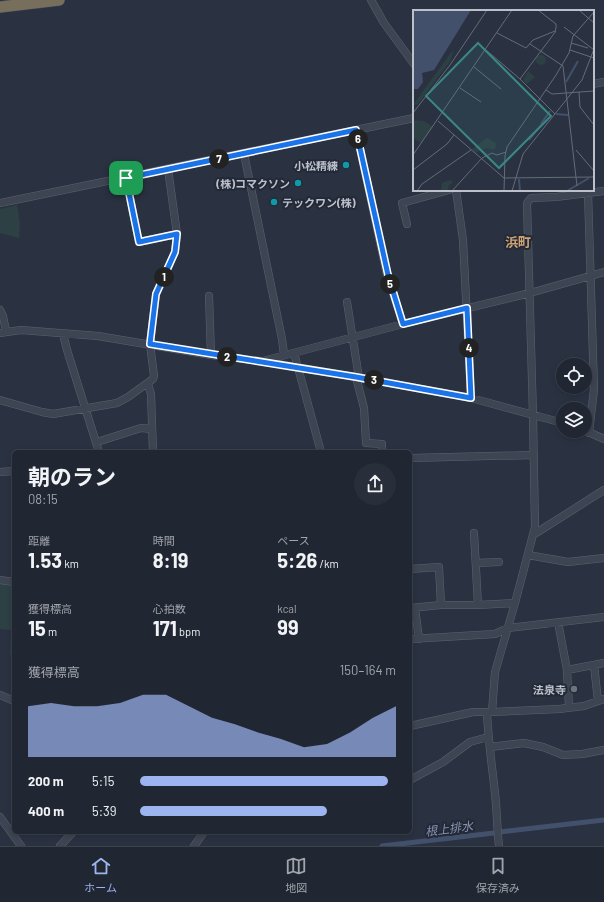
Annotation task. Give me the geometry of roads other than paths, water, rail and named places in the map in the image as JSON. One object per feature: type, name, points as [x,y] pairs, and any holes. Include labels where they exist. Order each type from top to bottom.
[{"type":"highway","points":[[0,7],[59,0]]},
{"type":"street","points":[[371,0],[384,23],[413,63]]},
{"type":"street","points":[[594,84],[604,82]]},
{"type":"street","points":[[0,203],[413,118]]},
{"type":"street","points":[[356,130],[388,275],[403,324]]},
{"type":"street","points":[[244,154],[281,331],[284,355]]},
{"type":"street","points":[[0,400],[53,414],[117,402],[153,380],[154,376],[150,344],[156,294],[175,252],[177,234],[168,169]]},
{"type":"street","points":[[126,178],[139,242],[177,234]]},
{"type":"street","points":[[407,224],[402,203],[445,191]]},
{"type":"street","points":[[456,191],[463,240],[471,398]]},
{"type":"street","points":[[499,846],[488,737],[489,712],[495,672],[535,526],[534,416],[527,203],[531,198],[556,197],[604,191]]},
{"type":"street","points":[[588,192],[594,389],[592,402]]},
{"type":"street","points":[[260,361],[530,293],[604,272]]},
{"type":"street","points":[[209,296],[211,355]]},
{"type":"street","points":[[347,302],[364,408],[366,443],[382,444],[382,450]]},
{"type":"street","points":[[0,310],[3,316],[3,332],[28,331],[98,336],[211,355],[260,361],[471,398],[556,421]]},
{"type":"street","points":[[63,334],[99,450]]},
{"type":"street","points":[[294,353],[320,450]]},
{"type":"street","points":[[148,384],[151,394],[153,450]]},
{"type":"street","points":[[97,442],[141,428],[152,429]]},
{"type":"street","points":[[592,434],[604,440]]},
{"type":"street","points":[[412,458],[534,455]]},
{"type":"street","points":[[0,472],[12,471]]},
{"type":"street","points":[[533,535],[604,490]]},
{"type":"street","points":[[474,533],[478,605]]},
{"type":"street","points":[[528,556],[568,562],[604,558]]},
{"type":"street","points":[[476,563],[499,562]]},
{"type":"street","points":[[412,569],[439,567],[441,605]]},
{"type":"street","points":[[0,580],[12,582]]},
{"type":"street","points":[[418,639],[413,608],[441,605],[515,603]]},
{"type":"street","points":[[412,639],[495,634],[508,628],[604,617]]},
{"type":"street","points":[[558,622],[567,670],[570,707]]},
{"type":"street","points":[[567,670],[604,663]]},
{"type":"street","points":[[412,726],[473,712],[584,706],[601,700],[594,665]]},
{"type":"street","points":[[0,695],[12,700]]},
{"type":"street","points":[[412,779],[443,762],[470,742],[488,737]]},
{"type":"street","points":[[490,747],[524,744],[543,747],[563,755],[582,754],[604,750]]},
{"type":"street","points":[[0,817],[12,834]]},
{"type":"street","points":[[12,834],[21,846]]},
{"type":"street","points":[[60,846],[71,834]]},
{"type":"street","points":[[194,846],[203,834]]},
{"type":"waterway","name":"根上排水","points":[[500,832],[604,820]]},
{"type":"waterway","name":"根上排水","points":[[382,846],[494,833]]},
{"type":"place","name":"小松精練","points":[[346,165]]},
{"type":"place","name":"(株)コマクソン","points":[[298,183]]},
{"type":"place","name":"テックワン(株)","points":[[274,202]]},
{"type":"place","name":"法泉寺","points":[[574,689]]},
{"type":"district","name":"浜町","points":[[518,242]]}]
